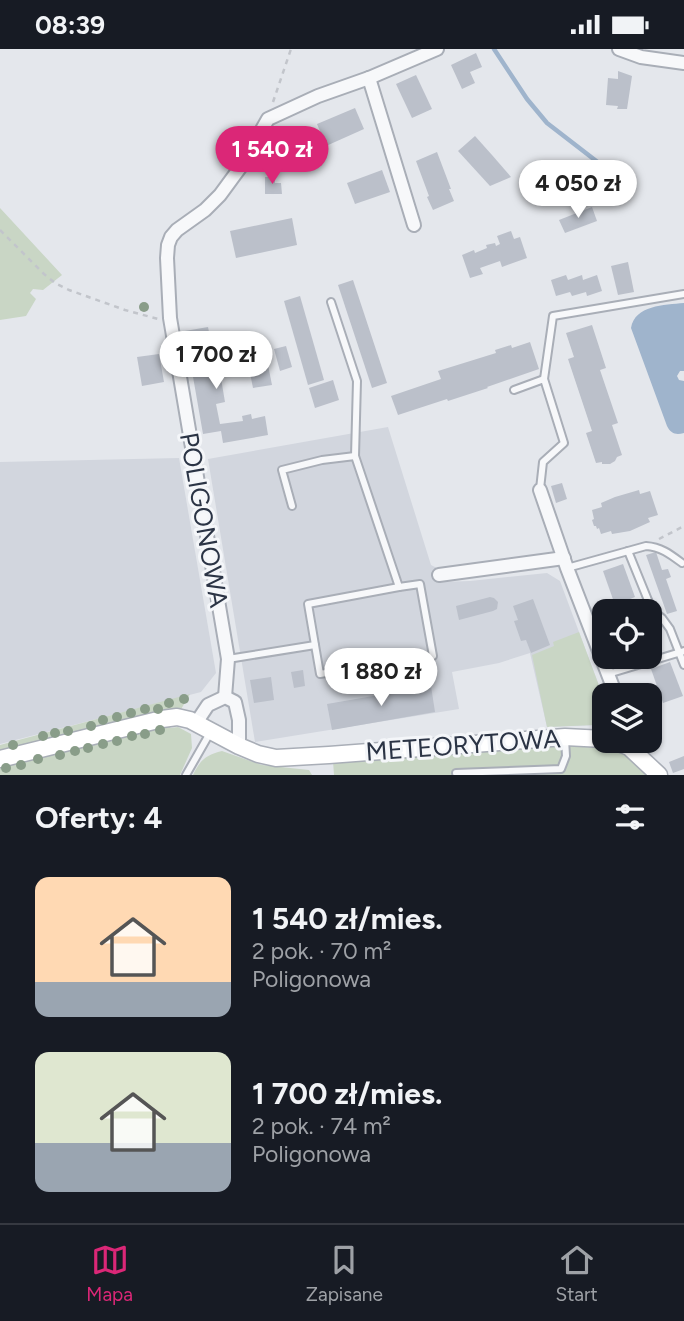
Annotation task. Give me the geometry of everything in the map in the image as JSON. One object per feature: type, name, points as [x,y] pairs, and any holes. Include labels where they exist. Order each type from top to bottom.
[{"type":"street","points":[[268,119],[318,96],[437,49]]},
{"type":"street","points":[[619,49],[641,57],[684,63]]},
{"type":"street","points":[[369,78],[414,225]]},
{"type":"street","name":"POLIGONOWA","points":[[225,697],[228,659],[170,318],[167,258],[171,237],[220,195],[242,165],[268,119]]},
{"type":"street","points":[[540,490],[611,683]]},
{"type":"street","points":[[439,575],[566,563]]},
{"type":"street","points":[[196,723],[208,705],[225,697],[235,702],[239,720],[239,746]]},
{"type":"street","name":"METEORYTOWA","points":[[0,759],[177,717],[196,723],[258,754],[282,758],[565,737],[592,740]]},
{"type":"street","points":[[631,753],[659,775]]},
{"type":"lane","points":[[540,490],[543,462],[564,443],[544,379],[553,316],[684,294]]},
{"type":"lane","points":[[331,302],[357,381],[355,456],[399,587]]},
{"type":"lane","points":[[514,390],[544,379]]},
{"type":"lane","points":[[292,506],[282,470],[322,460],[355,456]]},
{"type":"lane","points":[[566,563],[646,547],[657,547],[682,563]]},
{"type":"lane","points":[[628,551],[648,599]]},
{"type":"lane","points":[[420,584],[433,656],[320,674],[315,645],[308,604],[420,584]]},
{"type":"lane","points":[[662,618],[682,651],[684,665]]},
{"type":"lane","points":[[228,659],[315,645]]},
{"type":"lane","points":[[608,674],[682,651]]},
{"type":"lane","points":[[186,775],[211,731]]},
{"type":"lane","points":[[456,773],[561,769],[566,756],[565,737]]},
{"type":"path","points":[[268,119],[291,49]]},
{"type":"path","points":[[0,230],[44,274],[69,290],[158,320],[170,318]]},
{"type":"path","points":[[646,547],[684,526]]},
{"type":"shaded area","points":[[388,427],[431,565],[437,568],[439,582],[547,573],[560,581],[598,683],[592,683],[592,725],[547,727],[530,653],[499,663],[452,672],[459,709],[255,742],[208,459]]},
{"type":"shaded area","points":[[179,458],[216,673],[201,692],[0,744],[0,462]]},
{"type":"green space","points":[[0,208],[62,275],[43,290],[33,289],[30,293],[36,299],[26,316],[0,320]]},
{"type":"green space","points":[[579,632],[598,683],[592,683],[592,725],[547,727],[532,655],[554,646],[553,642]]},
{"type":"green space","points":[[190,694],[170,728],[178,727],[191,734],[192,748],[180,775],[0,775],[0,745]]},
{"type":"green space","points":[[550,745],[592,745],[592,753],[621,753],[648,775],[334,775],[333,761]]},
{"type":"green space","points":[[222,751],[262,765],[309,770],[312,775],[193,775],[204,759]]},
{"type":"water","points":[[684,303],[684,371],[680,371],[677,376],[684,381],[684,433],[676,434],[667,426],[631,328],[634,320],[644,311]]},
{"type":"building","points":[[476,53],[482,67],[470,72],[475,83],[462,89],[451,65]]},
{"type":"building","points":[[618,71],[632,76],[627,109],[606,105],[608,78],[618,79]]},
{"type":"building","points":[[416,75],[432,109],[412,118],[396,84]]},
{"type":"building","points":[[355,108],[364,129],[326,146],[317,124]]},
{"type":"building","points":[[475,136],[511,177],[490,186],[458,151]]},
{"type":"building","points":[[437,152],[454,201],[433,210],[416,161]]},
{"type":"building","points":[[308,153],[314,165],[297,172],[292,160]]},
{"type":"building","points":[[382,170],[390,192],[355,204],[347,183]]},
{"type":"building","points":[[265,177],[275,177],[275,183],[281,183],[282,194],[265,194]]},
{"type":"building","points":[[592,207],[597,221],[565,233],[559,220]]},
{"type":"building","points":[[292,218],[297,245],[236,258],[230,231]]},
{"type":"building","points":[[511,231],[514,239],[520,237],[527,258],[502,267],[500,261],[480,268],[483,274],[470,278],[462,255],[487,248],[486,245],[495,243],[496,246],[500,244],[497,236]]},
{"type":"building","points":[[628,262],[634,292],[618,295],[611,266]]},
{"type":"building","points":[[566,275],[568,280],[582,275],[583,280],[597,275],[602,291],[587,296],[586,292],[572,296],[570,292],[556,296],[551,280]]},
{"type":"building","points":[[353,280],[387,383],[372,388],[338,285]]},
{"type":"building","points":[[300,296],[324,380],[308,385],[284,301]]},
{"type":"building","points":[[592,325],[606,368],[600,370],[618,423],[612,425],[622,455],[610,464],[596,463],[586,433],[592,431],[568,359],[574,357],[566,333]]},
{"type":"building","points":[[208,327],[210,337],[214,337],[225,402],[216,404],[220,424],[243,421],[242,416],[251,414],[252,419],[265,416],[268,435],[223,443],[221,431],[203,434],[185,331]]},
{"type":"building","points":[[530,342],[539,369],[488,388],[398,415],[391,396],[441,379],[438,371],[496,353],[495,350]]},
{"type":"building","points":[[286,346],[292,367],[280,371],[274,349]]},
{"type":"building","points":[[159,354],[164,382],[142,386],[137,357]]},
{"type":"building","points":[[268,365],[272,385],[253,388],[249,368]]},
{"type":"building","points":[[333,380],[339,400],[315,408],[309,388]]},
{"type":"building","points":[[562,483],[567,499],[556,503],[551,486]]},
{"type":"building","points":[[639,490],[640,494],[650,491],[658,515],[648,518],[650,522],[630,531],[601,534],[599,528],[594,526],[592,510],[602,507],[601,503],[615,497]]},
{"type":"building","points":[[656,552],[662,570],[668,569],[671,577],[666,579],[677,611],[667,614],[646,555]]},
{"type":"building","points":[[623,564],[635,597],[613,599],[603,571]]},
{"type":"building","points":[[490,597],[498,602],[497,609],[459,620],[456,606]]},
{"type":"building","points":[[533,599],[550,645],[531,653],[526,640],[521,641],[514,621],[518,620],[513,606]]},
{"type":"building","points":[[670,662],[683,696],[663,703],[662,683],[656,683],[651,669],[662,669],[662,665]]},
{"type":"building","points":[[303,670],[305,686],[294,688],[291,672]]},
{"type":"building","points":[[271,677],[274,700],[254,703],[250,680]]},
{"type":"building","points":[[431,686],[435,712],[332,730],[327,704]]},
{"type":"building","points":[[684,756],[684,769],[673,773],[669,762]]},
{"type":"waterway","points":[[494,49],[527,99],[547,123],[604,167],[620,189]]}]
